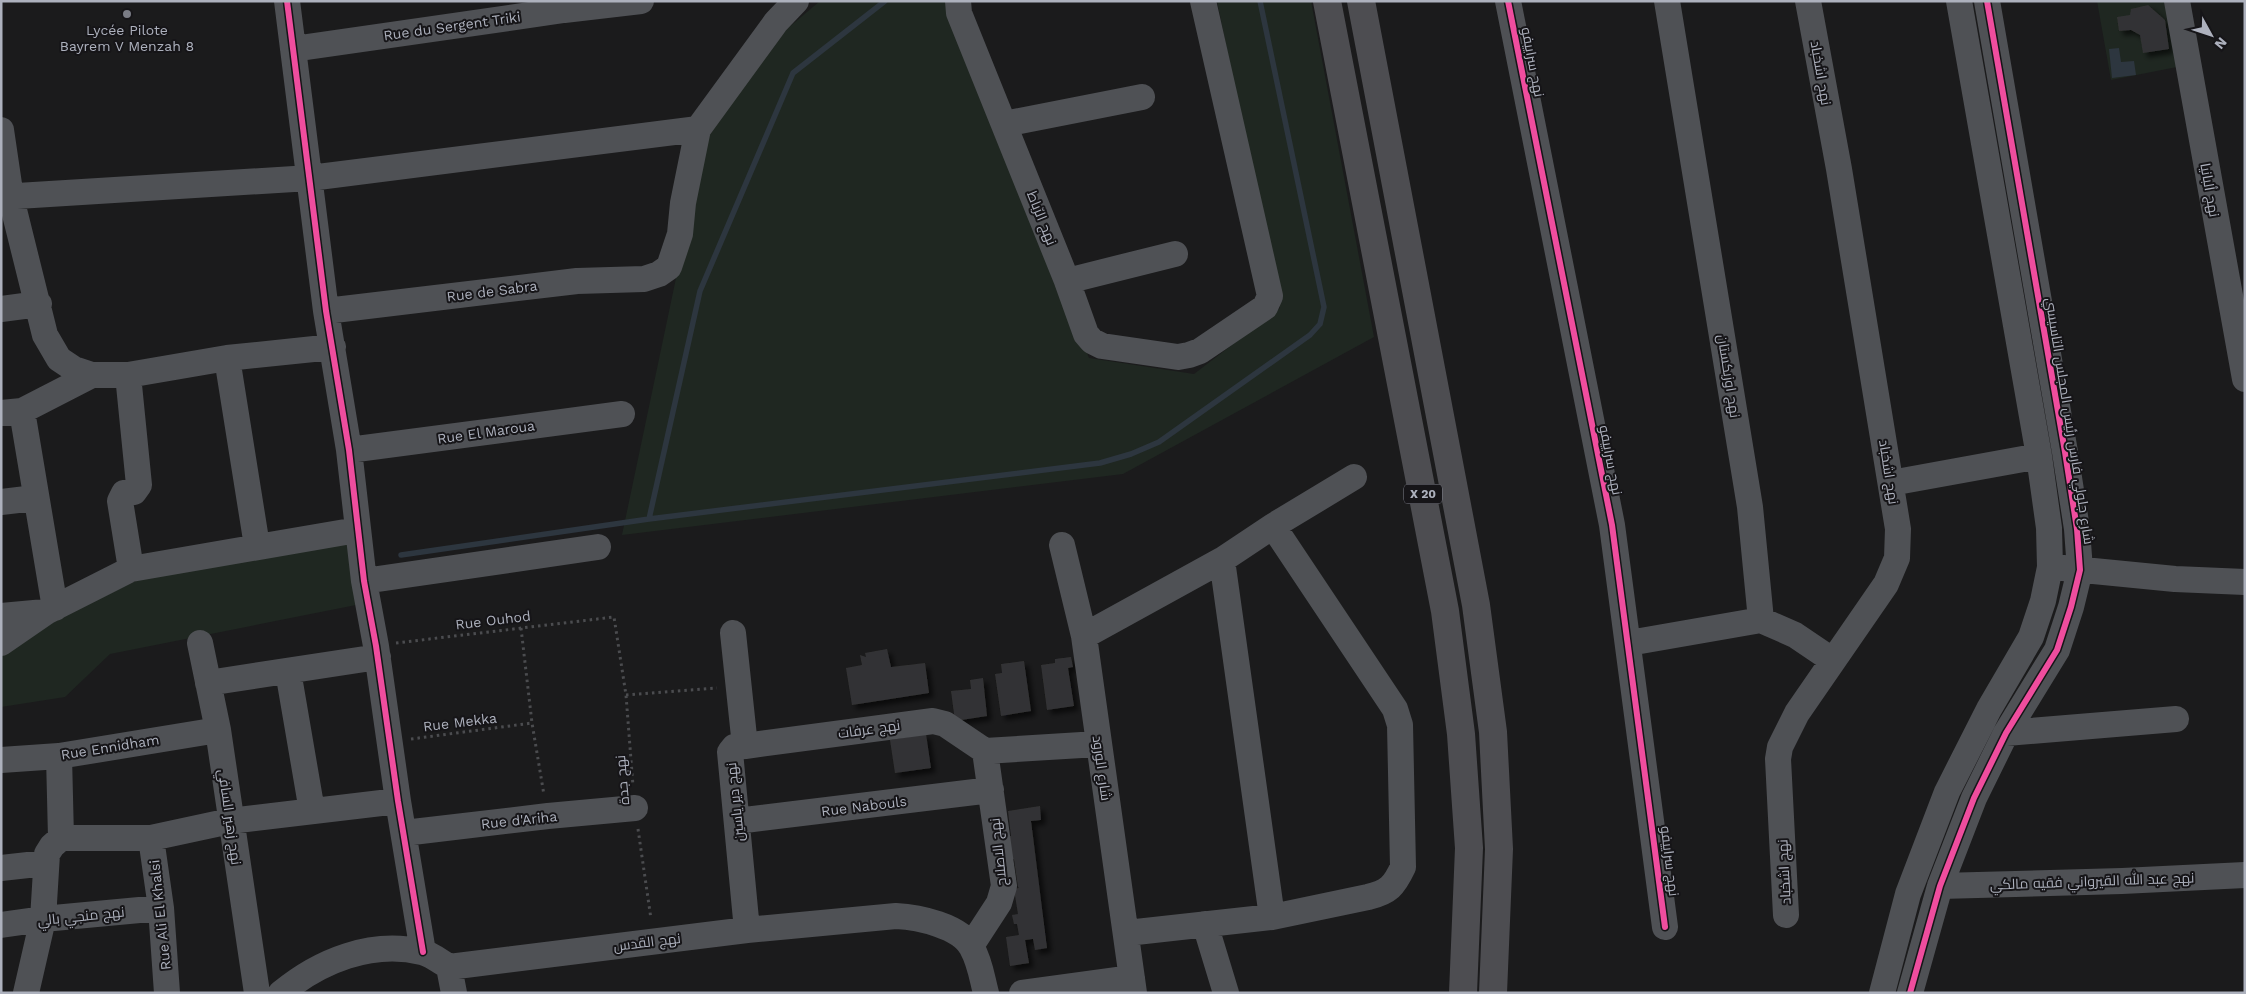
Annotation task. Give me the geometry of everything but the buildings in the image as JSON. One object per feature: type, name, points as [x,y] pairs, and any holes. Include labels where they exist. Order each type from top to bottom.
[{"type":"highway","name":"X 20","points":[[1328,1],[1445,611],[1461,734],[1469,848],[1463,993]]},
{"type":"highway","name":"X 20","points":[[1361,1],[1478,615],[1493,732],[1499,849],[1493,993]]},
{"type":"street","points":[[287,1],[326,311],[349,450],[364,581],[377,651],[398,801],[423,952]]},
{"type":"street","name":"Rue du Sergent Triki","points":[[293,49],[564,10],[641,1]]},
{"type":"street","name":"نهج الرّباط","points":[[958,1],[959,13],[1067,281],[1086,334],[1092,341],[1102,346],[1178,357],[1200,351],[1265,307],[1270,296],[1203,1]]},
{"type":"street","name":"نهج سراييفو","points":[[1508,1],[1612,525],[1666,927]]},
{"type":"street","name":"نهج اوزبكستان","points":[[1666,1],[1750,507],[1761,620]]},
{"type":"street","name":"نهج اشخباد","points":[[1786,915],[1778,759],[1780,747],[1797,713],[1886,584],[1897,558],[1898,529],[1842,189],[1808,1]]},
{"type":"street","name":"شارع جلولي فارس رئيس المجلس التاسيسي","points":[[1910,993],[1940,886],[1974,798],[2006,733],[2057,650],[2072,607],[2080,570],[2077,529],[2065,452],[1987,1]]},
{"type":"street","name":"نهج ألبانيا","points":[[2177,1],[2245,379]]},
{"type":"street","points":[[1882,993],[1908,894],[1947,792],[1989,709],[2031,637],[2043,601],[2050,567],[2048,528],[2039,456],[1962,2]]},
{"type":"street","points":[[6,197],[310,178],[698,129],[791,3]]},
{"type":"street","points":[[1004,124],[1142,97]]},
{"type":"street","name":"Rue de Sabra","points":[[326,311],[576,281],[644,279],[659,274],[669,267],[680,234],[683,203],[698,129]]},
{"type":"street","points":[[1,130],[6,197],[39,304],[46,335],[59,359],[74,369],[92,375],[128,375],[227,358],[333,347]]},
{"type":"street","points":[[1067,281],[1175,254]]},
{"type":"street","points":[[1,310],[39,304]]},
{"type":"street","points":[[227,358],[257,546]]},
{"type":"street","points":[[51,610],[35,498],[12,412],[92,375]]},
{"type":"street","points":[[128,375],[139,485],[134,492],[124,494],[120,501],[131,569]]},
{"type":"street","name":"Rue El Maroua","points":[[349,450],[622,414]]},
{"type":"street","points":[[1891,483],[2039,456]]},
{"type":"street","points":[[1084,636],[1222,560],[1273,526],[1354,477]]},
{"type":"street","points":[[1,502],[35,498]]},
{"type":"street","points":[[1127,933],[1272,917],[1384,894],[1396,881],[1403,867],[1400,726],[1395,709],[1273,526]]},
{"type":"street","points":[[1,643],[51,610],[131,569],[357,530]]},
{"type":"street","name":"شارع الورود","points":[[1062,545],[1084,636],[1133,986]]},
{"type":"street","points":[[364,581],[598,548]]},
{"type":"street","points":[[1222,560],[1272,917]]},
{"type":"street","points":[[2050,567],[2245,582]]},
{"type":"street","points":[[1,616],[51,610]]},
{"type":"street","points":[[1628,643],[1761,620],[1795,635],[1832,660]]},
{"type":"street","name":"نهج دير ياسين","points":[[733,633],[745,746],[734,746],[730,752],[747,930]]},
{"type":"street","name":"نهج زهير السافي","points":[[200,643],[218,730],[257,993]]},
{"type":"street","points":[[208,683],[288,671],[377,651]]},
{"type":"street","points":[[288,671],[312,811]]},
{"type":"street","points":[[2006,733],[2176,719]]},
{"type":"street","name":"نهج عرفات","points":[[745,746],[933,721],[945,724],[984,751]]},
{"type":"street","name":"Rue Ennidham","points":[[1,760],[59,756],[218,730]]},
{"type":"street","points":[[984,751],[1098,744]]},
{"type":"street","name":"نهج الاصلاح","points":[[972,946],[999,903],[1004,886],[984,751]]},
{"type":"street","points":[[59,756],[61,838]]},
{"type":"street","name":"Rue Nabouls","points":[[737,821],[991,790]]},
{"type":"street","points":[[26,993],[43,919],[47,854],[52,846],[61,838],[151,838],[230,821],[398,801]]},
{"type":"street","name":"Rue d'Ariha","points":[[404,833],[636,808]]},
{"type":"street","name":"Rue Ali El Khalsi","points":[[151,838],[161,908],[167,993]]},
{"type":"street","points":[[1,868],[46,863]]},
{"type":"street","name":"نهج عبد الله القيرواني فقيه مالكي","points":[[1940,886],[2122,881],[2245,875]]},
{"type":"street","name":"نهج منجي بالي","points":[[1,925],[43,919],[161,908]]},
{"type":"street","name":"نهج القدس","points":[[449,967],[747,930],[896,916],[916,917],[957,934],[972,946]]},
{"type":"street","points":[[1204,924],[1226,993]]},
{"type":"street","points":[[972,946],[986,993]]},
{"type":"street","points":[[281,993],[329,962],[350,954],[381,949],[423,952],[449,967],[454,993]]},
{"type":"street","points":[[1022,993],[1133,986]]},
{"type":"path","points":[[521,628],[532,723],[548,816]]},
{"type":"path","points":[[626,695],[738,686]]},
{"type":"shaded area","points":[[820,1],[948,1],[1089,358],[1194,374],[1280,308],[1217,1],[1311,1],[1374,337],[1123,474],[622,535],[708,126],[788,28]]},
{"type":"shaded area","points":[[2097,1],[2170,1],[2182,66],[2111,80]]},
{"type":"shaded area","points":[[2119,48],[2121,62],[2134,61],[2136,75],[2112,78],[2109,49]]},
{"type":"shaded area","points":[[347,541],[356,605],[110,654],[65,697],[1,707],[1,653],[61,617],[150,574]]},
{"type":"waterway","points":[[649,519],[700,291],[793,73],[885,1]]},
{"type":"waterway","points":[[401,555],[649,519],[1100,463],[1131,454],[1159,442],[1310,335],[1320,324],[1324,307],[1260,1]]},
{"type":"cycle path","points":[[287,1],[326,311],[349,450],[364,581],[376,646],[398,801],[423,952]]},
{"type":"cycle path","points":[[1508,1],[1612,525],[1665,927]]},
{"type":"cycle path","points":[[1910,993],[1940,886],[1974,798],[2006,733],[2057,650],[2071,607],[2080,570],[2077,529],[2065,452],[1987,1]]},
{"type":"place","name":"Lycée Pilote Bayrem V Menzah 8","points":[[127,14]]}]
